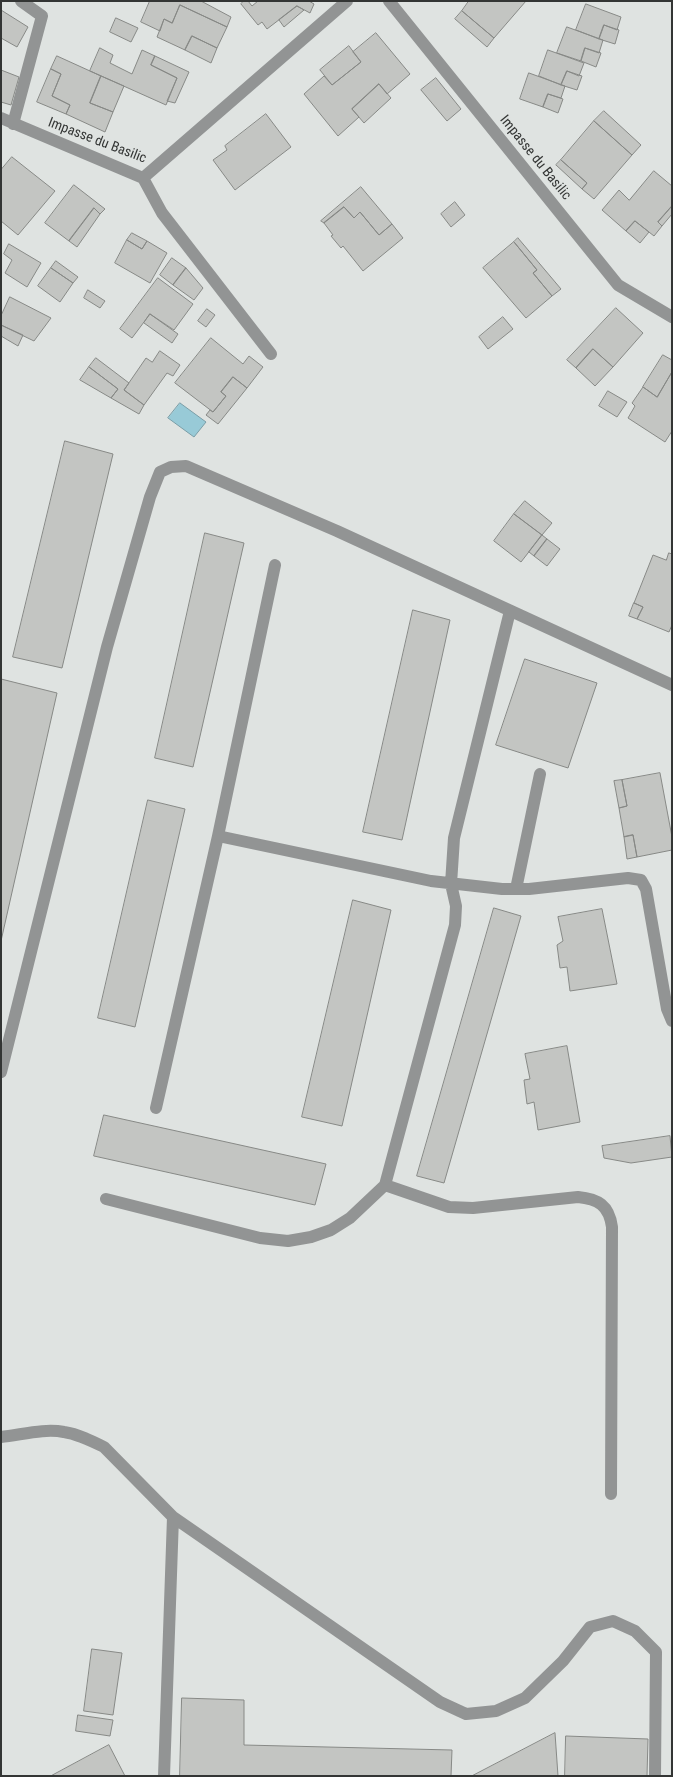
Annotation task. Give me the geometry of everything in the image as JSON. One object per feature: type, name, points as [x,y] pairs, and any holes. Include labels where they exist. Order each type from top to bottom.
[{"type":"street","name":"Impasse du Basilic","points":[[21,1],[42,16],[7,121],[143,178],[346,1]]},
{"type":"street","name":"Impasse du Basilic","points":[[389,1],[618,286],[672,317]]},
{"type":"street","points":[[143,178],[162,213],[271,354]]},
{"type":"street","points":[[1,1072],[107,647],[152,491],[160,472],[171,467],[186,466],[337,531],[672,685]]},
{"type":"street","points":[[156,1108],[218,836],[275,565]]},
{"type":"street","points":[[106,1199],[252,1236],[288,1241],[311,1237],[331,1230],[350,1218],[384,1185],[455,925],[456,906],[451,884],[454,838],[510,611]]},
{"type":"street","points":[[516,890],[540,774]]},
{"type":"street","points":[[218,836],[432,882],[451,884],[516,890],[628,878],[641,880],[646,889],[667,1009],[672,1021]]},
{"type":"street","points":[[384,1185],[450,1207],[474,1208],[578,1197],[593,1198],[605,1207],[611,1217],[612,1227],[611,1494]]},
{"type":"street","points":[[1,1437],[48,1431],[64,1431],[104,1447],[173,1517],[440,1702],[466,1714],[496,1711],[525,1698],[563,1661],[590,1627],[612,1621],[635,1630],[656,1652],[655,1776]]},
{"type":"street","points":[[164,1776],[173,1517]]},
{"type":"water","points":[[180,403],[206,422],[194,437],[168,418]]},
{"type":"building","points":[[150,1],[201,1],[231,17],[227,27],[180,5],[172,23],[164,19],[160,31],[141,22]]},
{"type":"building","points":[[244,1],[248,1],[252,6],[258,1],[309,1],[314,4],[310,13],[297,6],[267,29],[262,22],[258,25],[241,4]]},
{"type":"building","points":[[469,1],[526,1],[494,38],[462,11]]},
{"type":"building","points":[[586,4],[621,17],[617,30],[604,25],[599,39],[576,30]]},
{"type":"building","points":[[180,5],[227,27],[217,48],[192,36],[185,50],[157,37],[164,19],[172,23]]},
{"type":"building","points":[[297,6],[304,10],[284,27],[279,20]]},
{"type":"building","points":[[1,10],[28,27],[17,47],[1,38]]},
{"type":"building","points":[[462,11],[494,38],[487,47],[455,19]]},
{"type":"building","points":[[116,18],[138,28],[131,42],[110,32]]},
{"type":"building","points":[[604,25],[619,30],[615,44],[599,39]]},
{"type":"building","points":[[567,27],[603,40],[599,53],[585,48],[581,61],[557,53]]},
{"type":"building","points":[[376,33],[410,74],[387,94],[379,84],[352,109],[359,117],[338,136],[304,94],[324,76],[332,85],[361,62],[353,52]]},
{"type":"building","points":[[192,36],[217,48],[211,63],[185,50]]},
{"type":"building","points":[[349,46],[361,62],[332,85],[320,70]]},
{"type":"building","points":[[100,48],[113,55],[110,63],[132,74],[142,50],[155,56],[151,65],[177,78],[166,105],[90,71]]},
{"type":"building","points":[[585,48],[601,53],[596,67],[581,61]]},
{"type":"building","points":[[548,50],[584,63],[579,76],[567,71],[561,85],[539,76]]},
{"type":"building","points":[[57,56],[101,76],[90,103],[113,112],[105,132],[66,114],[70,105],[52,96],[61,74],[51,69]]},
{"type":"building","points":[[155,56],[189,72],[175,103],[167,101],[177,78],[151,65]]},
{"type":"building","points":[[51,69],[61,74],[52,96],[70,105],[66,114],[37,102]]},
{"type":"building","points":[[1,70],[19,77],[11,105],[1,102]]},
{"type":"building","points":[[567,71],[582,76],[577,90],[561,85]]},
{"type":"building","points":[[529,73],[565,86],[561,98],[548,94],[543,107],[520,99]]},
{"type":"building","points":[[101,76],[124,86],[113,112],[90,103]]},
{"type":"building","points":[[436,78],[461,109],[447,121],[421,90]]},
{"type":"building","points":[[379,84],[391,98],[364,123],[352,109]]},
{"type":"building","points":[[548,94],[563,99],[558,113],[543,107]]},
{"type":"building","points":[[604,111],[641,145],[632,155],[594,121]]},
{"type":"building","points":[[266,114],[291,147],[235,190],[213,160],[227,150],[225,146]]},
{"type":"building","points":[[594,121],[632,155],[594,199],[582,189],[587,183],[561,160]]},
{"type":"building","points":[[12,157],[55,191],[18,235],[1,221],[1,170]]},
{"type":"building","points":[[561,160],[587,183],[582,189],[556,165]]},
{"type":"building","points":[[654,171],[672,186],[672,206],[658,222],[662,226],[654,236],[635,221],[626,231],[602,210],[619,190],[629,200]]},
{"type":"building","points":[[74,185],[105,209],[100,214],[94,208],[69,241],[45,223]]},
{"type":"building","points":[[361,187],[392,224],[379,235],[360,212],[354,218],[344,207],[324,223],[321,221]]},
{"type":"building","points":[[455,202],[465,215],[451,227],[441,214]]},
{"type":"building","points":[[672,206],[672,214],[662,226],[658,222]]},
{"type":"building","points":[[344,207],[354,218],[360,212],[379,235],[392,224],[403,238],[363,271],[343,246],[341,248],[331,236],[333,235],[324,223]]},
{"type":"building","points":[[94,208],[100,214],[77,247],[69,241]]},
{"type":"building","points":[[635,221],[649,232],[640,243],[626,231]]},
{"type":"building","points":[[132,233],[147,241],[142,249],[127,240]]},
{"type":"building","points":[[518,238],[561,289],[552,296],[533,273],[537,270],[514,242]]},
{"type":"building","points":[[127,240],[142,249],[147,241],[167,253],[150,283],[115,263]]},
{"type":"building","points":[[514,242],[537,270],[533,273],[552,296],[526,318],[483,268]]},
{"type":"building","points":[[9,244],[41,263],[27,287],[5,273],[12,260],[4,254]]},
{"type":"building","points":[[172,258],[186,268],[173,285],[160,275]]},
{"type":"building","points":[[56,261],[78,277],[73,283],[51,268]]},
{"type":"building","points":[[51,268],[73,283],[60,302],[38,286]]},
{"type":"building","points":[[186,268],[203,288],[194,300],[173,285]]},
{"type":"building","points":[[158,278],[193,304],[174,330],[150,314],[132,338],[120,329]]},
{"type":"building","points":[[88,290],[105,301],[100,308],[84,298]]},
{"type":"building","points":[[10,297],[51,318],[34,341],[1,325],[1,316]]},
{"type":"building","points":[[616,308],[643,333],[613,367],[593,349],[576,368],[567,360]]},
{"type":"building","points":[[207,309],[215,315],[206,327],[198,321]]},
{"type":"building","points":[[150,314],[178,334],[172,343],[144,323]]},
{"type":"building","points":[[503,317],[513,329],[488,349],[479,337]]},
{"type":"building","points":[[1,325],[23,335],[18,346],[1,336]]},
{"type":"building","points":[[211,338],[243,364],[249,356],[263,367],[247,388],[233,377],[221,392],[226,396],[213,412],[175,383]]},
{"type":"building","points":[[593,349],[613,367],[595,386],[576,368]]},
{"type":"building","points":[[160,351],[180,365],[173,376],[167,373],[144,405],[124,390],[146,358],[152,362]]},
{"type":"building","points":[[663,355],[672,360],[672,372],[657,397],[643,387]]},
{"type":"building","points":[[96,358],[129,383],[124,390],[144,405],[139,414],[111,398],[118,389],[89,367]]},
{"type":"building","points":[[89,367],[118,389],[111,398],[80,380]]},
{"type":"building","points":[[672,372],[672,431],[665,442],[628,418],[635,406],[632,403],[643,387],[657,397]]},
{"type":"building","points":[[233,377],[247,388],[218,424],[206,415],[210,410],[213,412],[226,396],[221,392]]},
{"type":"building","points":[[608,391],[627,402],[617,417],[599,406]]},
{"type":"building","points":[[65,441],[113,454],[62,668],[13,657]]},
{"type":"building","points":[[525,501],[552,523],[542,535],[514,514]]},
{"type":"building","points":[[514,514],[542,535],[521,562],[494,541]]},
{"type":"building","points":[[205,533],[244,543],[193,767],[155,758]]},
{"type":"building","points":[[542,535],[547,539],[534,556],[529,552]]},
{"type":"building","points":[[547,539],[560,549],[547,566],[534,556]]},
{"type":"building","points":[[669,553],[672,554],[672,625],[669,632],[637,619],[643,607],[634,603],[653,555],[666,560]]},
{"type":"building","points":[[634,603],[643,607],[637,619],[629,616]]},
{"type":"building","points":[[413,610],[450,620],[402,840],[363,832]]},
{"type":"building","points":[[525,659],[597,683],[568,768],[496,745]]},
{"type":"building","points":[[1,679],[57,693],[1,941]]},
{"type":"building","points":[[660,773],[672,837],[672,850],[637,857],[633,835],[624,837],[619,808],[627,806],[622,780]]},
{"type":"building","points":[[622,780],[627,806],[619,808],[614,781]]},
{"type":"building","points":[[148,800],[185,809],[135,1027],[98,1018]]},
{"type":"building","points":[[633,835],[637,857],[627,859],[624,837]]},
{"type":"building","points":[[353,900],[391,910],[342,1126],[302,1117]]},
{"type":"building","points":[[494,908],[521,916],[444,1183],[417,1176]]},
{"type":"building","points":[[602,909],[617,984],[570,991],[567,967],[560,968],[557,945],[563,941],[558,917]]},
{"type":"building","points":[[567,1046],[580,1122],[538,1130],[534,1102],[527,1104],[524,1080],[530,1079],[525,1054]]},
{"type":"building","points":[[104,1115],[326,1164],[315,1205],[94,1156]]},
{"type":"building","points":[[670,1136],[672,1157],[631,1163],[604,1158],[602,1146]]},
{"type":"building","points":[[92,1649],[122,1653],[113,1715],[84,1711]]},
{"type":"building","points":[[182,1698],[244,1700],[244,1745],[452,1750],[451,1776],[180,1776]]},
{"type":"building","points":[[78,1715],[113,1720],[110,1736],[76,1731]]},
{"type":"building","points":[[555,1733],[558,1776],[472,1776]]},
{"type":"building","points":[[566,1736],[648,1739],[647,1776],[565,1776]]},
{"type":"building","points":[[109,1745],[125,1776],[51,1776]]}]
